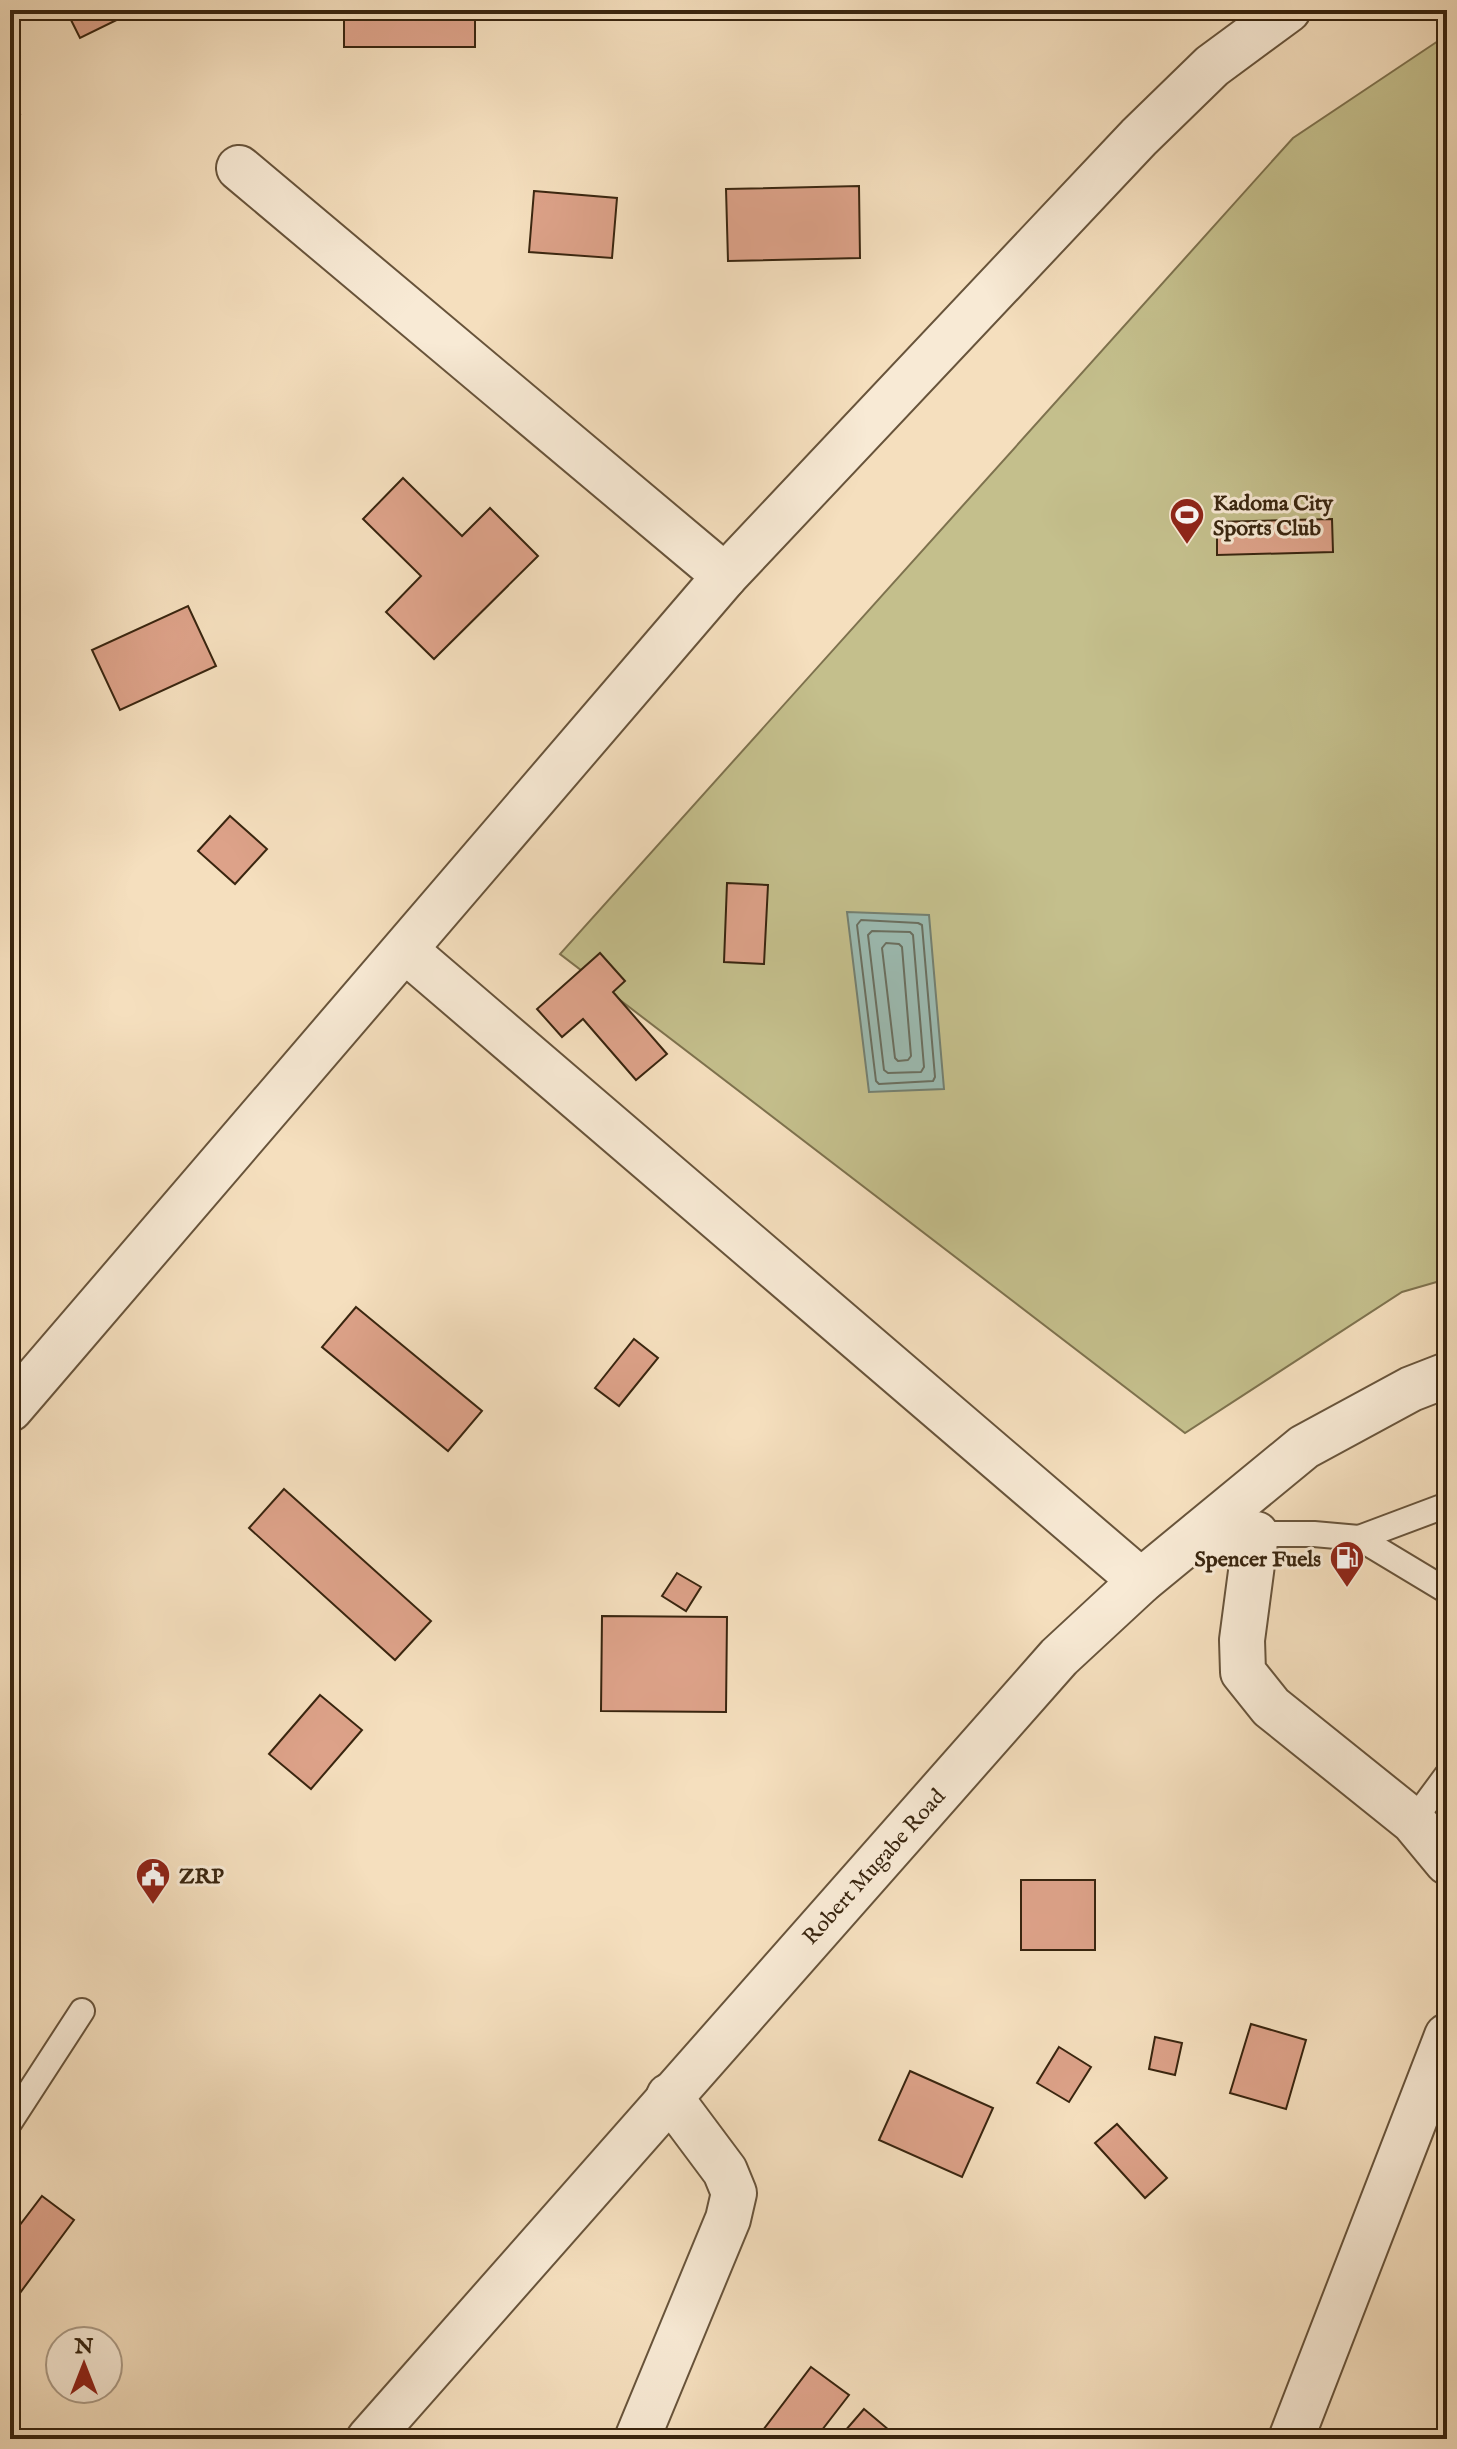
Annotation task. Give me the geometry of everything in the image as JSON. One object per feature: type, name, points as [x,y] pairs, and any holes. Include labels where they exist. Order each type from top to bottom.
[{"type":"street","points":[[10,1409],[725,576],[1139,137],[1212,66],[1287,10]]},
{"type":"street","points":[[239,168],[725,576]]},
{"type":"street","points":[[405,950],[1141,1581]]},
{"type":"street","name":"Robert Mugabe Road","points":[[369,2439],[1059,1657],[1141,1581],[1304,1447],[1411,1389],[1447,1375]]},
{"type":"street","points":[[1200,1533],[1256,1534],[1242,1640],[1243,1672],[1271,1707],[1413,1821],[1447,1862]]},
{"type":"street","points":[[1291,2439],[1447,2035]]},
{"type":"street","points":[[637,2439],[728,2219],[734,2193],[725,2171],[669,2096]]},
{"type":"lane","points":[[1256,1534],[1359,1538],[1447,1505]]},
{"type":"lane","points":[[1359,1538],[1447,1591]]},
{"type":"lane","points":[[1413,1821],[1447,1775]]},
{"type":"lane","points":[[10,2122],[82,2011]]},
{"type":"shaded area","name":"Kadoma City Sports Club","points":[[1447,35],[1447,1279],[1402,1292],[1185,1433],[560,954],[1293,138]]},
{"type":"water","points":[[847,912],[929,915],[944,1089],[869,1092]]},
{"type":"building","points":[[66,10],[137,10],[80,38]]},
{"type":"building","points":[[344,10],[475,10],[475,47],[344,47]]},
{"type":"building","points":[[10,92],[20,114],[10,118]]},
{"type":"building","points":[[859,186],[860,258],[728,261],[726,189]]},
{"type":"building","points":[[534,191],[617,198],[612,258],[529,252]]},
{"type":"building","points":[[403,478],[462,536],[490,508],[538,556],[434,659],[386,612],[421,576],[363,519]]},
{"type":"building","points":[[1332,519],[1333,552],[1217,555],[1217,522]]},
{"type":"building","points":[[188,606],[216,666],[120,710],[92,650]]},
{"type":"building","points":[[230,816],[267,849],[235,884],[198,851]]},
{"type":"building","points":[[727,883],[768,885],[764,964],[724,962]]},
{"type":"building","points":[[600,953],[625,981],[613,992],[667,1054],[636,1080],[583,1019],[562,1037],[537,1009]]},
{"type":"building","points":[[356,1307],[482,1411],[448,1451],[322,1347]]},
{"type":"building","points":[[634,1339],[658,1358],[619,1406],[595,1388]]},
{"type":"building","points":[[284,1489],[431,1621],[395,1660],[249,1528]]},
{"type":"building","points":[[677,1573],[701,1587],[686,1611],[662,1596]]},
{"type":"building","points":[[602,1616],[727,1617],[726,1712],[601,1711]]},
{"type":"building","points":[[320,1695],[362,1730],[311,1789],[269,1754]]},
{"type":"building","points":[[1021,1880],[1095,1880],[1095,1950],[1021,1950]]},
{"type":"building","points":[[1251,2024],[1306,2040],[1286,2109],[1230,2093]]},
{"type":"building","points":[[1155,2037],[1182,2043],[1175,2075],[1149,2069]]},
{"type":"building","points":[[1059,2047],[1091,2067],[1069,2102],[1037,2083]]},
{"type":"building","points":[[910,2071],[993,2108],[962,2177],[879,2140]]},
{"type":"building","points":[[1117,2124],[1167,2178],[1145,2198],[1095,2143]]},
{"type":"building","points":[[42,2196],[74,2220],[17,2297],[10,2292],[10,2238]]},
{"type":"building","points":[[811,2367],[849,2395],[815,2439],[767,2439],[760,2434]]},
{"type":"building","points":[[864,2409],[889,2430],[881,2439],[838,2439]]},
{"type":"place","name":"Kadoma City Sports Club","points":[[1187,546]]},
{"type":"place","name":"Spencer Fuels","points":[[1347,1589]]},
{"type":"place","name":"ZRP","points":[[153,1906]]}]
